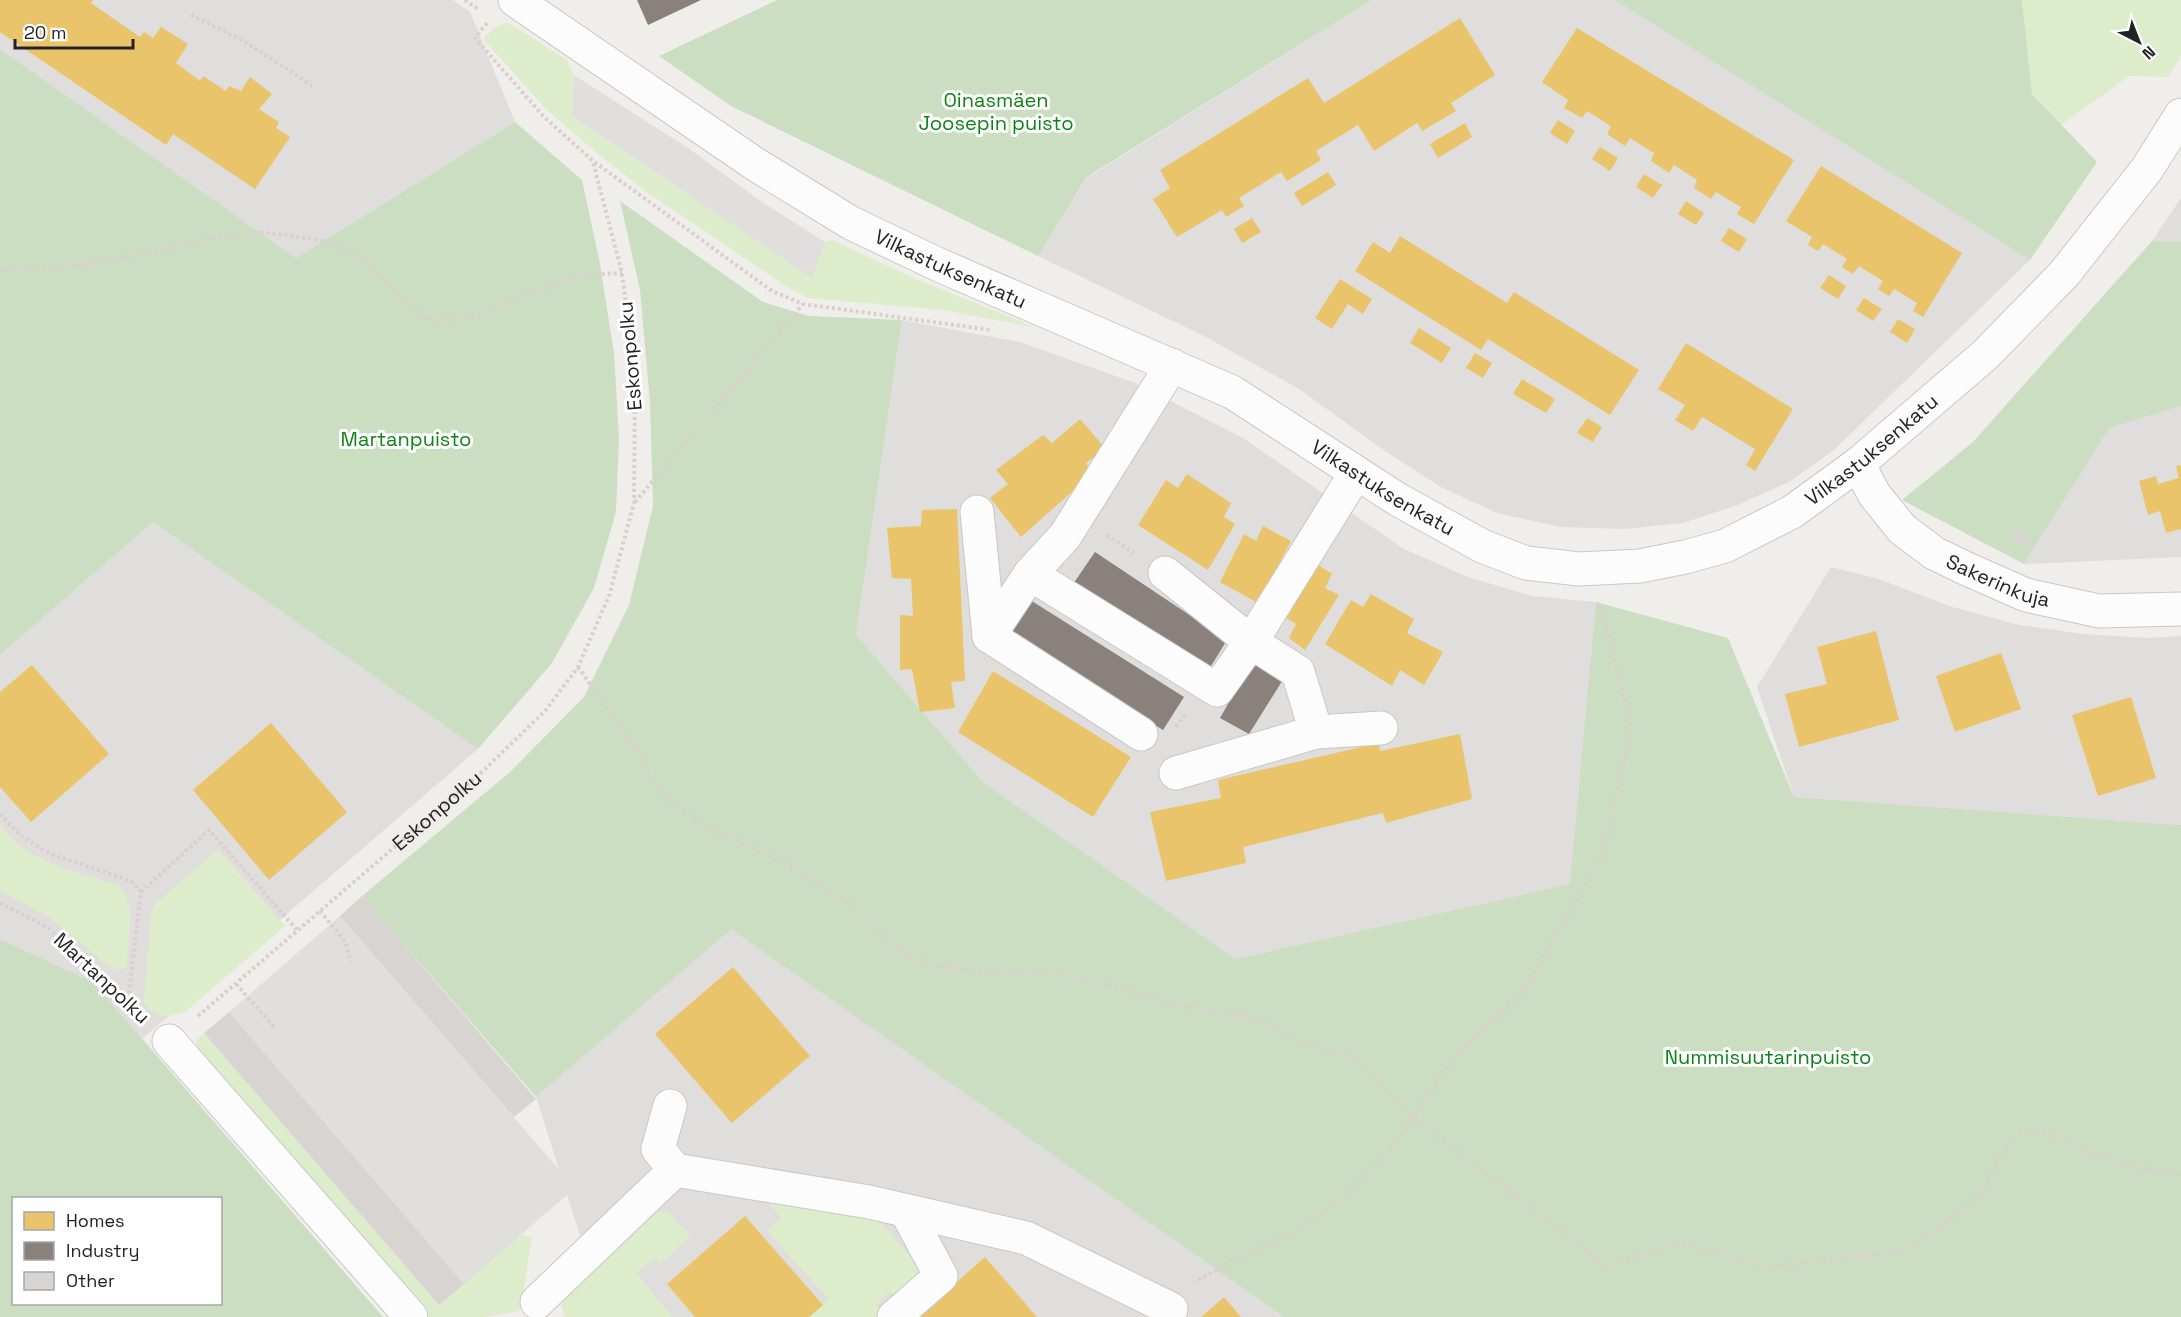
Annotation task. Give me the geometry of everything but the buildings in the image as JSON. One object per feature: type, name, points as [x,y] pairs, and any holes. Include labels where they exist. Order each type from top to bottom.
[{"type":"street","name":"Vilkastuksenkatu","points":[[514,0],[754,164],[851,223],[937,264],[1232,392],[1397,499],[1482,546],[1526,563],[1579,570],[1640,566],[1725,546],[1792,512],[1858,464],[1985,355],[2064,274],[2147,169],[2181,115]]},
{"type":"street","points":[[989,636],[1030,574],[1065,536],[1172,365]]},
{"type":"street","name":"Sakerinkuja","points":[[1858,464],[1874,494],[1902,529],[1934,553],[1966,569],[2026,595],[2099,611],[2181,609]]},
{"type":"street","points":[[1030,574],[1217,690],[1251,642],[1356,473]]},
{"type":"street","points":[[977,512],[989,636]]},
{"type":"street","points":[[1165,573],[1251,642],[1298,672],[1316,732]]},
{"type":"street","points":[[989,636],[1141,734]]},
{"type":"street","points":[[1176,773],[1316,732],[1381,728]]},
{"type":"street","points":[[169,1041],[411,1317]]},
{"type":"street","points":[[670,1106],[658,1149],[675,1170],[869,1202],[1026,1238],[1171,1310]]},
{"type":"street","points":[[537,1302],[675,1170]]},
{"type":"street","points":[[894,1317],[941,1276],[906,1211]]},
{"type":"path","points":[[191,15],[247,43],[314,87]]},
{"type":"path","points":[[475,38],[544,117],[593,161],[772,291],[803,304],[998,331]]},
{"type":"path","name":"Eskonpolku","points":[[169,1041],[483,771],[545,711],[578,667],[609,596],[634,503],[635,379],[622,273],[593,161]]},
{"type":"path","points":[[0,271],[81,265],[171,249],[212,238],[255,232],[286,235],[330,242],[362,259],[422,317],[447,321],[481,313],[579,275],[622,273]]},
{"type":"path","points":[[634,503],[803,304]]},
{"type":"path","points":[[1099,530],[1165,573]]},
{"type":"path","points":[[1171,1310],[1194,1282],[1276,1241],[1327,1209],[1363,1181],[1414,1118],[1447,1066],[1526,987],[1602,856],[1632,729],[1599,599]]},
{"type":"path","points":[[578,667],[635,747],[652,781],[679,809],[711,831],[739,841],[787,864],[851,904],[883,936],[910,957],[941,967],[992,973],[1056,973],[1115,987],[1156,1001],[1255,1019],[1304,1041],[1350,1057],[1414,1118],[1608,1268],[1678,1242],[1767,1267],[1908,1250],[1977,1199],[2013,1134],[2041,1130],[2124,1165],[2181,1175]]},
{"type":"path","points":[[1141,734],[1170,735],[1207,684]]},
{"type":"path","points":[[0,814],[20,836],[50,854],[131,881],[141,892]]},
{"type":"path","points":[[128,1002],[141,892],[209,830],[297,930]]},
{"type":"path","name":"Martanpolku","points":[[0,903],[45,926],[76,951],[169,1041]]},
{"type":"path","points":[[320,911],[345,941],[351,962]]},
{"type":"path","points":[[236,984],[274,1028]]},
{"type":"shaded area","points":[[0,0],[453,0],[470,12],[515,122],[296,258],[0,49]]},
{"type":"shaded area","points":[[297,0],[430,0],[460,19],[431,65],[351,14],[341,28]]},
{"type":"shaded area","points":[[1372,0],[1616,0],[2030,260],[1834,450],[1789,482],[1738,505],[1683,523],[1624,529],[1561,527],[1497,513],[1441,487],[1388,453],[1299,389],[1204,336],[1038,256],[1087,178]]},
{"type":"shaded area","points":[[574,75],[691,150],[762,202],[825,242],[812,278],[572,116]]},
{"type":"shaded area","points":[[2181,198],[2181,242],[2152,241]]},
{"type":"shaded area","points":[[902,320],[1020,342],[1135,383],[1243,438],[1404,549],[1468,577],[1532,596],[1596,602],[1571,884],[1236,959],[984,783],[856,635]]},
{"type":"shaded area","points":[[2181,406],[2181,557],[2024,564],[2109,427]]},
{"type":"shaded area","points":[[153,522],[478,749],[142,1039],[93,982],[0,939],[0,655]]},
{"type":"shaded area","points":[[1831,567],[1879,579],[1949,606],[2019,625],[2083,634],[2147,638],[2181,636],[2181,825],[1794,797],[1757,687]]},
{"type":"shaded area","points":[[340,916],[575,1188],[464,1284],[229,1012]]},
{"type":"shaded area","points":[[731,928],[1284,1317],[606,1317],[536,1097]]},
{"type":"green space","name":"Oinasmäen Joosepin puisto","points":[[777,0],[1372,0],[1087,177],[1038,256],[731,106],[659,56]]},
{"type":"green space","points":[[1615,0],[2022,0],[2032,94],[2097,162],[2030,260]]},
{"type":"green space","points":[[2022,0],[2181,0],[2181,56],[2168,77],[2129,76],[2061,125],[2032,94]]},
{"type":"green space","points":[[509,23],[567,60],[574,75],[572,116],[812,277],[825,242],[832,240],[923,282],[1037,328],[943,310],[808,298],[784,285],[648,193],[547,110],[483,39],[494,28]]},
{"type":"green space","name":"Martanpuisto","points":[[0,49],[296,258],[515,122],[582,180],[600,264],[614,353],[619,438],[616,512],[594,588],[552,663],[478,749],[153,522],[0,655]]},
{"type":"green space","name":"Nummisuutarinpuisto","points":[[620,201],[763,302],[809,316],[902,320],[856,635],[984,783],[1236,959],[1570,884],[1596,602],[1728,638],[1794,797],[2181,825],[2181,1317],[1284,1317],[731,929],[536,1097],[362,896],[510,772],[584,697],[629,605],[653,506],[650,402],[640,290]]},
{"type":"green space","points":[[2152,241],[2181,242],[2181,406],[2109,428],[2024,564],[1902,500],[1973,442]]},
{"type":"green space","points":[[0,825],[15,842],[32,854],[65,869],[118,885],[124,891],[131,914],[127,965],[124,969],[116,970],[51,918],[0,891]]},
{"type":"green space","points":[[218,849],[285,926],[185,1012],[167,1016],[156,1014],[144,1001],[151,914],[155,904]]},
{"type":"green space","points":[[0,939],[93,982],[383,1317],[0,1317]]},
{"type":"green space","points":[[204,1033],[439,1305],[521,1234],[532,1238],[520,1311],[484,1317],[427,1317],[272,1136],[195,1051],[197,1040]]},
{"type":"green space","points":[[772,1199],[873,1214],[923,1271],[900,1301],[890,1292],[876,1305],[882,1312],[876,1317],[809,1317],[829,1299],[767,1231],[781,1218],[770,1205]]},
{"type":"green space","points":[[667,1211],[691,1236],[660,1264],[654,1258],[637,1273],[670,1315],[675,1317],[565,1317],[561,1306],[569,1286],[651,1213]]}]
